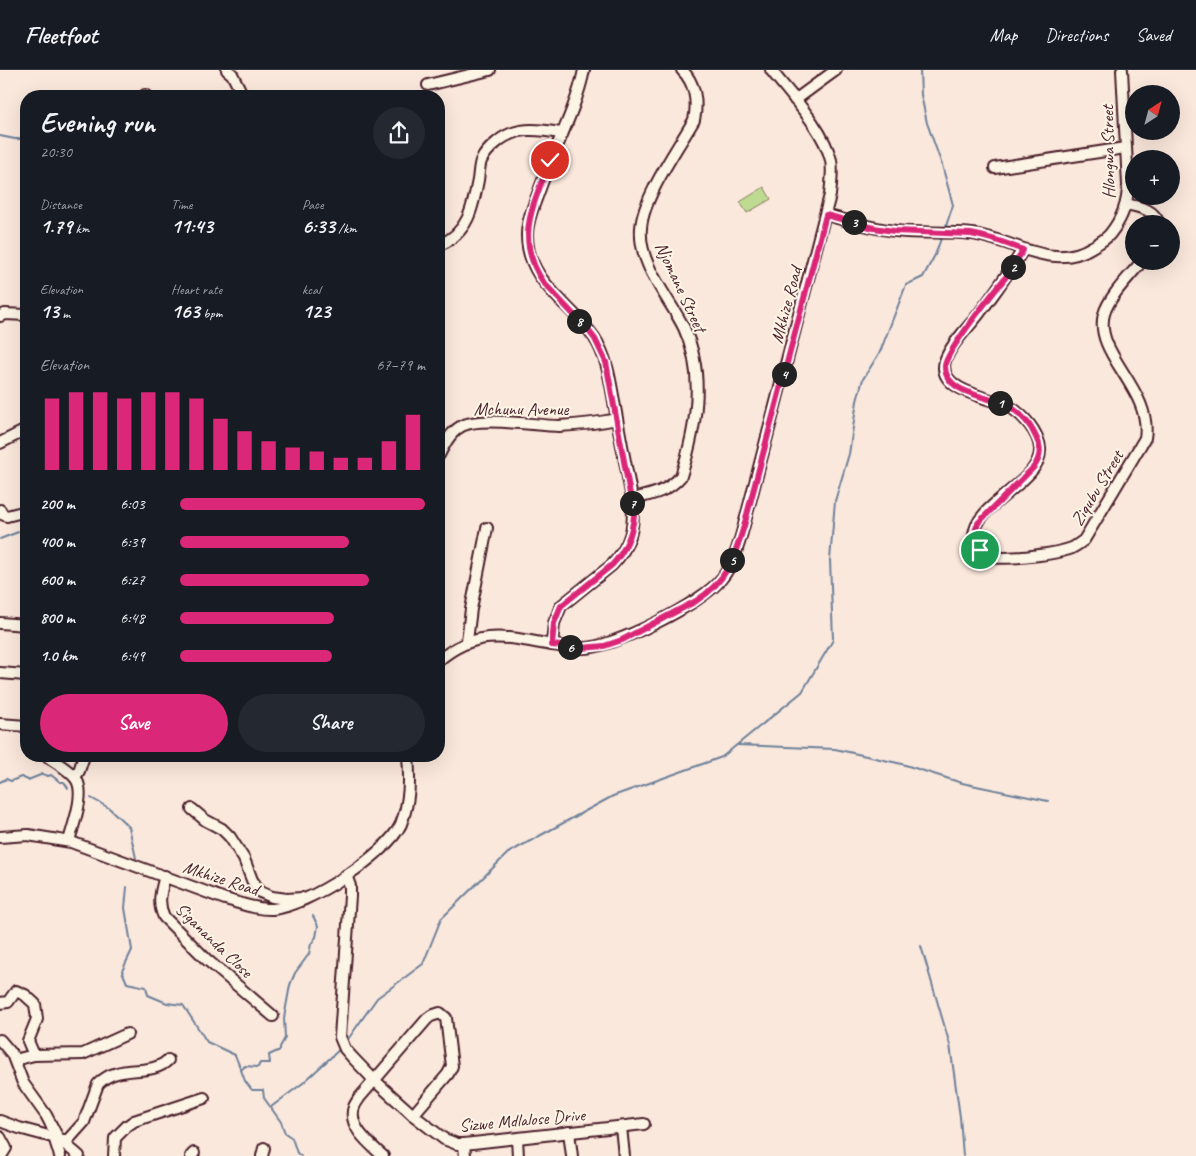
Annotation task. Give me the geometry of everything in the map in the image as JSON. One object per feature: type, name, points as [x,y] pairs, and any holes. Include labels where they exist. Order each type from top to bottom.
[{"type":"street","points":[[227,70],[232,74],[240,90]]},
{"type":"street","points":[[428,85],[490,70]]},
{"type":"street","points":[[552,645],[554,623],[561,606],[620,558],[628,544],[634,520],[632,500],[606,362],[601,350],[588,330],[539,276],[529,252],[527,234],[531,214],[581,84],[584,70]]},
{"type":"street","name":"Njomane Street","points":[[632,500],[666,489],[675,483],[680,476],[696,416],[697,383],[689,342],[676,313],[649,266],[641,234],[643,218],[652,194],[694,120],[696,110],[694,90],[691,82],[682,70]]},
{"type":"street","name":"Mkhize Road","points":[[445,655],[467,641],[502,637],[552,645],[591,648],[622,640],[696,601],[722,579],[737,549],[742,533],[830,195],[831,161],[825,144],[814,125],[772,70]]},
{"type":"street","points":[[795,100],[836,70]]},
{"type":"street","name":"Hlongwa Street","points":[[1122,70],[1125,148]]},
{"type":"street","points":[[445,242],[452,238],[464,225],[473,207],[481,161],[491,147],[511,133],[520,131],[542,130],[561,133]]},
{"type":"street","points":[[995,168],[1125,148]]},
{"type":"street","name":"Hlongwa Street","points":[[826,215],[884,230],[982,236],[1042,255],[1062,257],[1082,252],[1106,238],[1121,216],[1126,205]]},
{"type":"street","points":[[1129,205],[1150,212],[1153,215]]},
{"type":"street","name":"Ziqubu Street","points":[[1023,250],[1011,270],[953,346],[944,367],[946,375],[953,385],[1004,404],[1022,416],[1035,434],[1040,446],[1040,458],[1033,468],[982,517],[975,529],[977,547],[985,554],[998,558],[1058,551],[1072,548],[1084,540],[1090,533],[1145,438],[1146,420],[1144,412],[1134,389],[1106,340],[1103,320],[1110,302],[1135,270]]},
{"type":"street","points":[[0,316],[5,314],[20,315]]},
{"type":"street","name":"Mchunu Avenue","points":[[445,446],[453,433],[467,424],[487,422],[557,426],[588,424],[617,419]]},
{"type":"street","points":[[0,444],[20,433]]},
{"type":"street","points":[[0,510],[2,514],[7,516],[20,513]]},
{"type":"street","points":[[467,641],[471,609],[487,528]]},
{"type":"street","points":[[0,622],[20,624]]},
{"type":"street","points":[[0,673],[20,675]]},
{"type":"street","points":[[0,724],[20,726]]},
{"type":"street","points":[[55,762],[75,778],[80,786],[69,841]]},
{"type":"street","points":[[75,778],[82,762]]},
{"type":"street","name":"Mkhize Road","points":[[0,837],[28,835],[69,841],[225,899],[272,909],[290,906],[309,898],[346,875],[378,851],[394,836],[400,826],[409,795],[408,762]]},
{"type":"street","points":[[192,809],[205,820],[222,829],[230,837],[244,859],[252,880],[260,892],[272,897],[287,899],[309,898]]},
{"type":"street","name":"Sizwe Mdlalose Drive","points":[[346,875],[350,886],[350,896],[340,1037],[345,1050],[374,1080],[413,1115],[444,1139],[458,1144],[644,1124]]},
{"type":"street","name":"Sigananda Close","points":[[165,876],[160,894],[161,910],[164,917],[246,998],[273,1016]]},
{"type":"street","points":[[0,1003],[8,1002],[16,991],[35,1004],[37,1020],[34,1031],[28,1041],[34,1055]]},
{"type":"street","points":[[383,1156],[357,1129],[353,1114],[354,1108],[360,1097],[427,1019],[434,1014],[443,1014],[446,1022],[452,1066],[448,1074],[413,1115]]},
{"type":"street","points":[[15,1060],[34,1055],[83,1054],[127,1034]]},
{"type":"street","points":[[0,1040],[8,1047],[23,1083],[46,1115],[56,1138],[60,1156]]},
{"type":"street","points":[[0,1121],[67,1141],[84,1122],[98,1084],[124,1071],[160,1067],[168,1060]]},
{"type":"street","points":[[114,1156],[115,1138],[134,1121],[204,1098]]},
{"type":"street","points":[[621,1127],[624,1156]]},
{"type":"street","points":[[569,1132],[572,1156]]},
{"type":"street","points":[[0,1137],[6,1148],[1,1156]]},
{"type":"street","points":[[56,1138],[79,1156]]},
{"type":"street","points":[[517,1139],[518,1156]]},
{"type":"street","points":[[464,1144],[466,1156]]},
{"type":"green space","points":[[764,187],[771,199],[747,213],[740,202]]},
{"type":"waterway","points":[[920,70],[921,95],[927,123],[942,165],[953,205],[945,229]]},
{"type":"waterway","points":[[0,136],[20,139]]},
{"type":"waterway","points":[[346,1042],[377,998],[423,964],[441,919],[508,853],[613,796],[722,757],[802,692],[833,640],[830,560],[835,501],[849,454],[857,401],[863,379],[880,352],[906,285],[923,277],[935,255],[942,236]]},
{"type":"waterway","points":[[0,539],[20,531]]},
{"type":"waterway","points":[[737,745],[835,749],[902,764],[962,783],[1048,801]]},
{"type":"waterway","points":[[0,782],[6,779],[11,781],[21,777],[28,780],[43,774],[51,775],[60,782],[64,782],[68,788]]},
{"type":"waterway","points":[[91,798],[109,808],[129,827],[136,858]]},
{"type":"waterway","points":[[127,887],[125,908],[132,950],[122,971],[127,983],[146,987],[148,995],[167,1003],[183,1005],[207,1042],[235,1055],[241,1070]]},
{"type":"waterway","points":[[301,1156],[297,1153],[292,1138],[285,1133],[281,1122],[264,1098],[263,1090],[252,1090],[245,1081],[241,1070],[245,1066],[258,1067],[260,1063],[270,1063],[269,1055],[280,1050],[285,1038],[284,1018],[290,985],[295,973],[309,954],[311,944],[316,937],[318,926],[313,916]]},
{"type":"waterway","points":[[921,946],[950,1045],[960,1117],[963,1156]]},
{"type":"waterway","points":[[271,1107],[303,1083],[341,1048]]},
{"type":"route","points":[[550,160],[528,226],[527,243],[529,252],[539,276],[558,300],[588,330],[595,339],[606,362],[634,516],[633,529],[628,544],[620,558],[561,606],[554,623],[552,645],[591,648],[622,640],[696,601],[722,579],[737,549],[744,526],[826,215],[874,228],[894,231],[971,234],[998,240],[1023,250],[979,314],[953,346],[944,367],[949,381],[953,385],[1004,404],[1022,416],[1029,423],[1040,446],[1040,458],[1033,468],[978,523],[974,536],[977,547],[980,550]]}]
